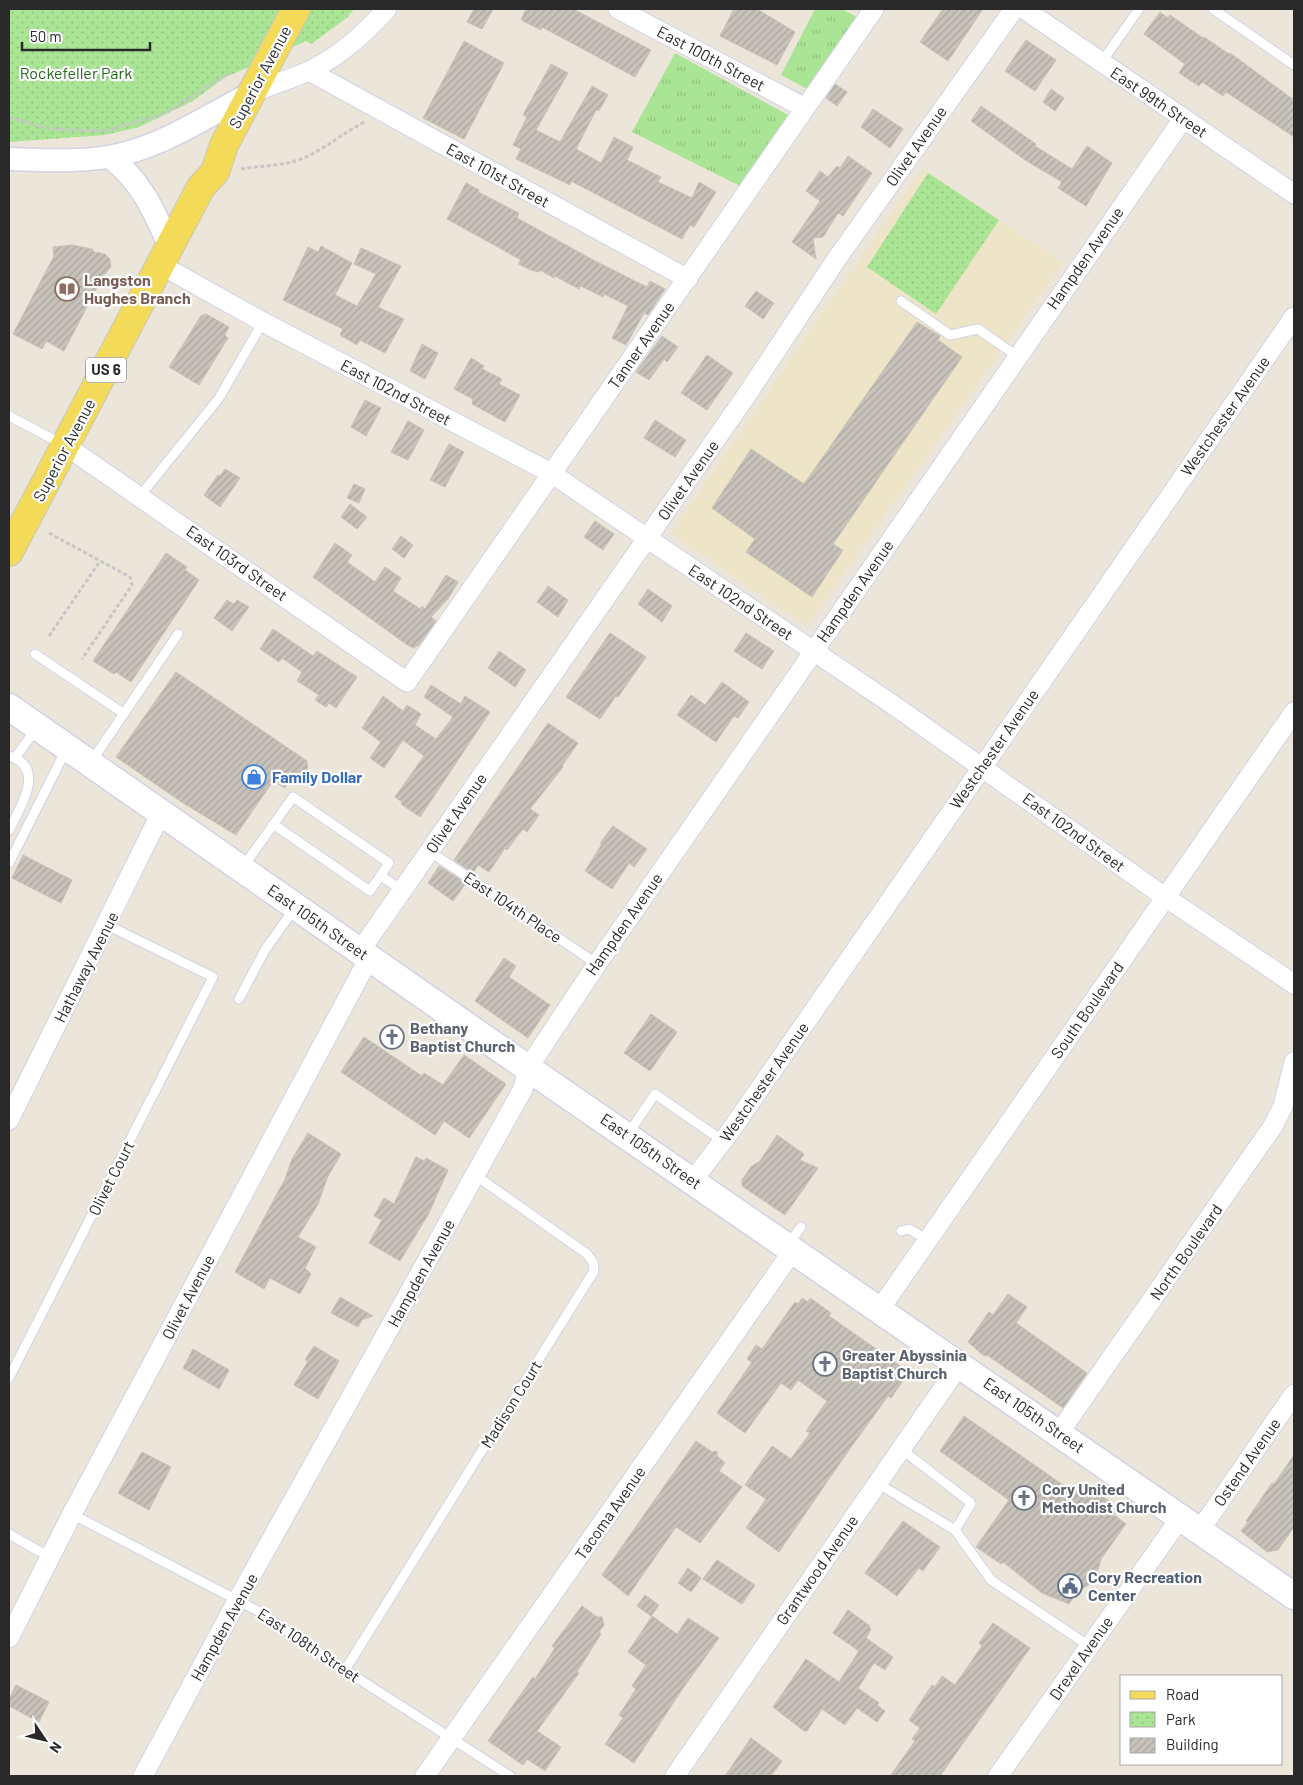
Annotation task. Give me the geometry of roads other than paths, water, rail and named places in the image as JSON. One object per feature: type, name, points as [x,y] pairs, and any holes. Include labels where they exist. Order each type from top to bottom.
[{"type":"main road","name":"Superior Avenue","points":[[12,537],[66,446],[202,188],[215,172],[224,145],[296,9]]},
{"type":"main road","name":"East 105th Street","points":[[9,706],[528,1068],[693,1180],[794,1240],[880,1309],[1059,1433],[1292,1590]]},
{"type":"street","points":[[9,159],[76,160],[110,157],[153,144],[252,93],[309,71],[344,50],[369,29],[387,9]]},
{"type":"street","name":"East 100th Street","points":[[618,9],[805,108]]},
{"type":"street","name":"Tanner Avenue","points":[[407,682],[874,9]]},
{"type":"street","name":"Olivet Avenue","points":[[9,1638],[364,954],[402,890],[748,393],[836,260],[1014,9]]},
{"type":"street","name":"East 99th Street","points":[[1024,9],[1294,194]]},
{"type":"street","name":"East 101st Street","points":[[309,71],[688,279]]},
{"type":"street","name":"Hampden Avenue","points":[[143,1776],[237,1601],[524,1087],[528,1068],[597,964],[1183,119]]},
{"type":"street","points":[[110,157],[128,170],[142,189],[165,256]]},
{"type":"street","name":"East 102nd Street","points":[[165,256],[263,322],[551,473],[982,766],[1165,897],[1294,984]]},
{"type":"street","name":"Westchester Avenue","points":[[693,1180],[723,1141],[1294,317]]},
{"type":"street","name":"East 103rd Street","points":[[66,446],[407,682]]},
{"type":"street","name":"South Boulevard","points":[[880,1309],[1294,712]]},
{"type":"street","name":"Hathaway Avenue","points":[[9,1120],[161,813]]},
{"type":"street","name":"North Boulevard","points":[[1059,1433],[1273,1126],[1283,1106],[1294,1062]]},
{"type":"street","name":"Tacoma Avenue","points":[[425,1776],[794,1240]]},
{"type":"street","name":"Grantwood Avenue","points":[[675,1776],[960,1364]]},
{"type":"street","name":"Ostend Avenue","points":[[1191,1523],[1294,1394]]},
{"type":"street","name":"Drexel Avenue","points":[[998,1776],[1089,1646],[1191,1523]]},
{"type":"lane","points":[[1102,63],[1139,9]]},
{"type":"lane","points":[[1213,9],[1294,66]]},
{"type":"lane","points":[[901,300],[950,334],[978,329],[1017,356]]},
{"type":"lane","points":[[140,496],[219,398],[263,322]]},
{"type":"lane","points":[[9,416],[66,446]]},
{"type":"lane","points":[[91,764],[123,713],[178,634]]},
{"type":"lane","points":[[35,654],[123,713]]},
{"type":"lane","points":[[9,830],[26,798],[29,785],[28,772],[25,766],[12,757],[37,726]]},
{"type":"lane","points":[[9,863],[67,747]]},
{"type":"lane","points":[[242,869],[292,796],[390,863],[370,891],[273,824]]},
{"type":"lane","name":"East 104th Place","points":[[429,851],[597,964]]},
{"type":"lane","points":[[381,876],[402,890]]},
{"type":"lane","points":[[239,1000],[264,950],[296,906]]},
{"type":"lane","name":"Olivet Court","points":[[9,1378],[213,977],[107,925]]},
{"type":"lane","points":[[628,1135],[655,1094],[723,1141]]},
{"type":"lane","name":"Madison Court","points":[[345,1670],[594,1271],[593,1262],[587,1254],[475,1175]]},
{"type":"lane","points":[[901,1231],[909,1229],[928,1240]]},
{"type":"lane","points":[[901,1449],[970,1502],[971,1504],[955,1530]]},
{"type":"lane","points":[[877,1483],[955,1530],[991,1580],[1089,1646]]},
{"type":"lane","name":"East 108th Street","points":[[72,1514],[258,1611],[345,1670],[510,1776]]},
{"type":"lane","points":[[9,1534],[51,1558]]},
{"type":"place","name":"Langston Hughes Branch","points":[[67,289]]},
{"type":"place","name":"Family Dollar","points":[[254,777]]},
{"type":"place","name":"Bethany Baptist Church","points":[[392,1037]]},
{"type":"place","name":"Greater Abyssinia Baptist Church","points":[[825,1364]]},
{"type":"place","name":"Cory United Methodist Church","points":[[1024,1498]]},
{"type":"place","name":"Cory Recreation Center","points":[[1070,1586]]},
{"type":"park label","name":"Rockefeller Park","points":[[76,73]]}]
